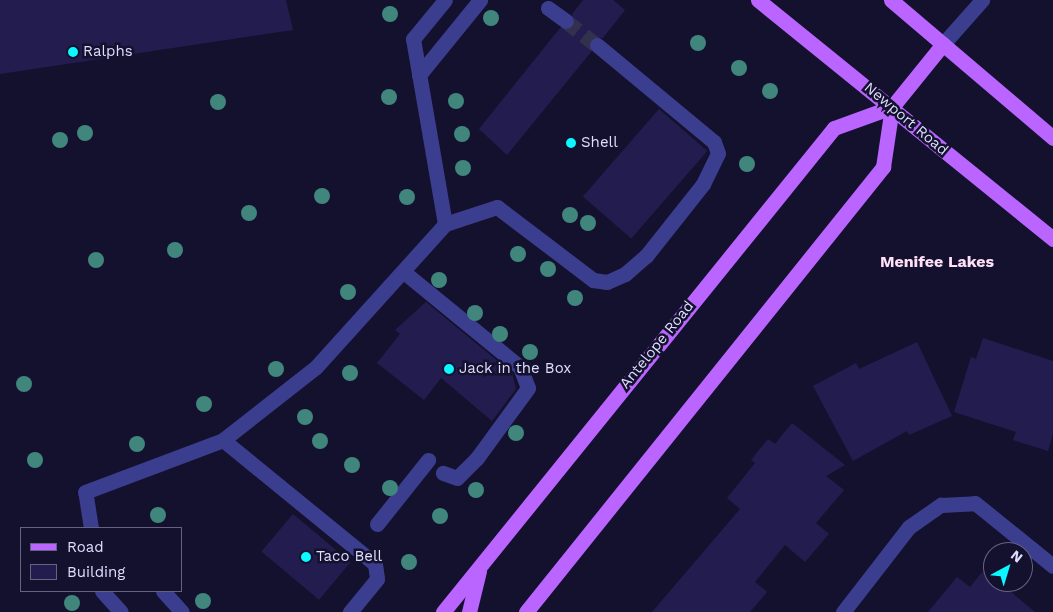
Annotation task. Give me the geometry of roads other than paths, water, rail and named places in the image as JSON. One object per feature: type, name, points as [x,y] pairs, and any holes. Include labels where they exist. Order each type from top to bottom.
[{"type":"main road","name":"Newport Road","points":[[758,0],[1053,239]]},
{"type":"main road","points":[[891,0],[1053,138]]},
{"type":"main road","points":[[526,612],[883,167],[892,107],[943,44]]},
{"type":"main road","name":"Antelope Road","points":[[443,612],[834,128],[892,107]]},
{"type":"main road","points":[[468,612],[480,568]]},
{"type":"street","points":[[445,0],[414,39],[445,224]]},
{"type":"street","points":[[419,75],[480,0]]},
{"type":"street","points":[[943,44],[982,0]]},
{"type":"street","points":[[548,8],[566,21]]},
{"type":"street","points":[[91,527],[85,492],[223,440],[316,367],[405,274],[445,224],[497,207],[586,275],[607,282],[625,274],[664,234],[703,184],[718,153],[714,142],[597,45]]},
{"type":"street","points":[[405,274],[520,367],[528,388],[477,458],[457,478],[443,473]]},
{"type":"street","points":[[223,440],[375,564],[377,579],[350,612]]},
{"type":"street","points":[[377,524],[428,460]]},
{"type":"street","points":[[843,612],[909,527],[941,505],[975,503],[1053,566]]},
{"type":"street","points":[[103,592],[121,612]]},
{"type":"street","points":[[164,592],[182,612]]},
{"type":"tunnel","points":[[566,21],[597,45]]},
{"type":"place","name":"Ralphs","points":[[73,52]]},
{"type":"place","name":"Shell","points":[[571,143]]},
{"type":"place","name":"Jack in the Box","points":[[449,369]]},
{"type":"place","name":"Taco Bell","points":[[306,557]]},
{"type":"district","name":"Menifee Lakes","points":[[937,262]]}]
